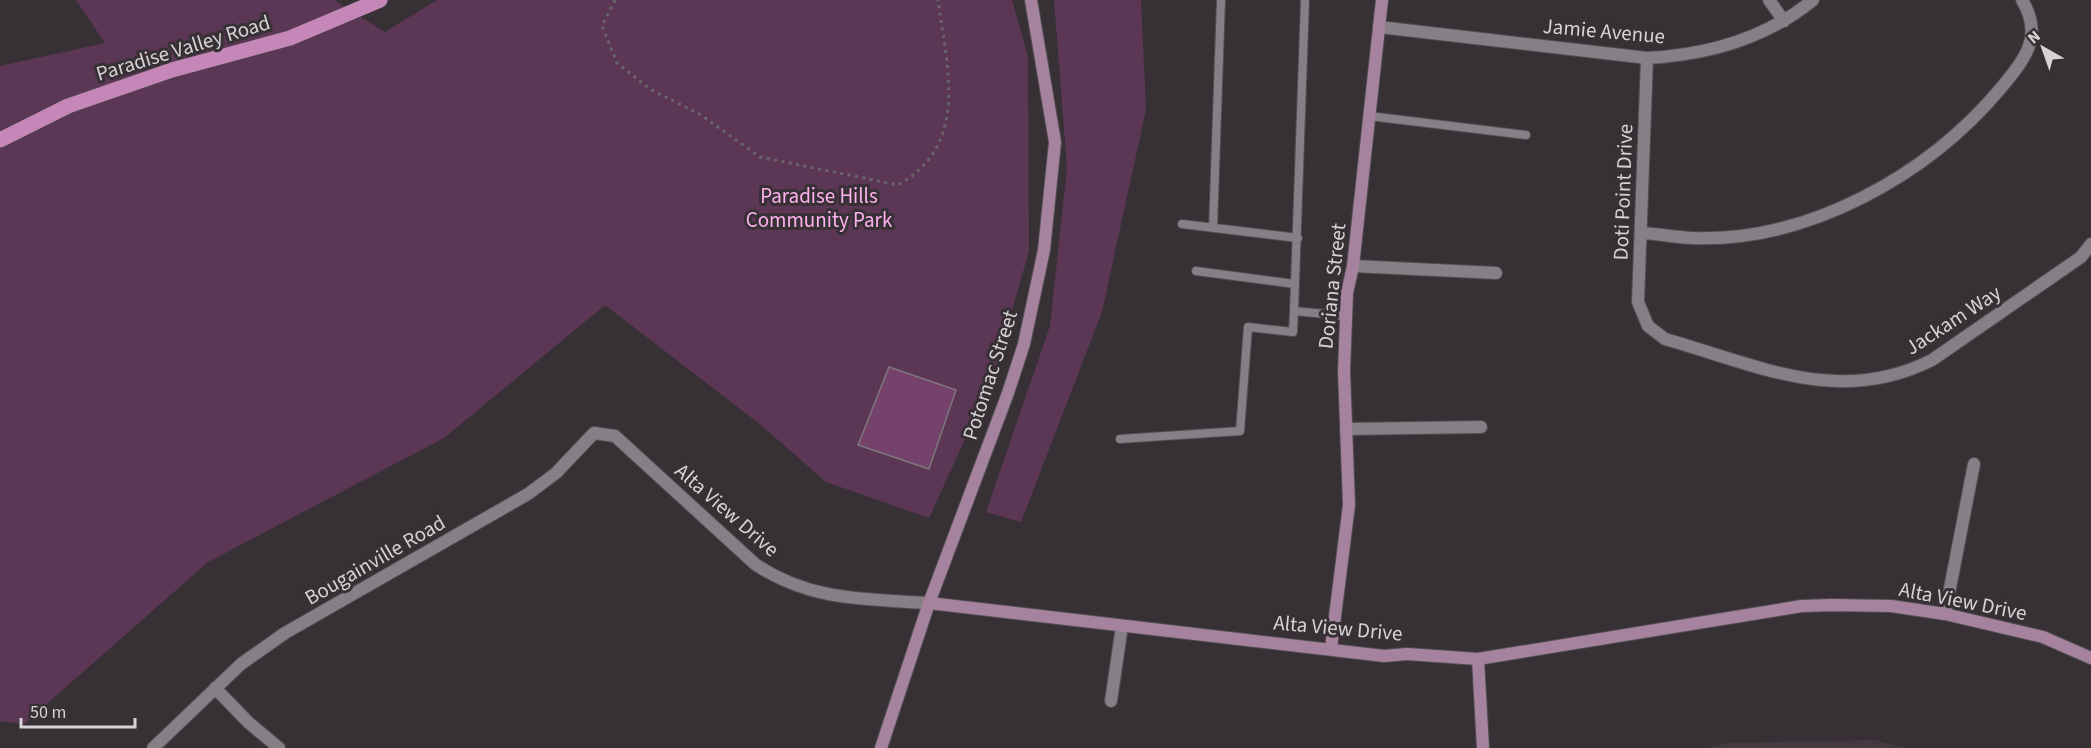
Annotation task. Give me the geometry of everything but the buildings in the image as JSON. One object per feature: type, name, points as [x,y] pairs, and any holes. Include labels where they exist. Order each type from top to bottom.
[{"type":"main road","name":"Paradise Valley Road","points":[[0,140],[68,106],[172,70],[290,38],[380,0]]},
{"type":"street","name":"Potomac Street","points":[[881,748],[929,603],[1008,393],[1024,344],[1044,250],[1055,142],[1031,0]]},
{"type":"street","name":"Doriana Street","points":[[1331,648],[1349,505],[1346,429],[1347,293],[1353,266],[1382,0]]},
{"type":"street","points":[[1769,0],[1784,21]]},
{"type":"street","name":"Jamie Avenue","points":[[1379,27],[1647,57],[1683,55],[1718,49],[1748,39],[1784,21],[1814,0]]},
{"type":"street","points":[[1641,233],[1693,238],[1753,232],[1812,218],[1890,184],[1959,134],[2012,74],[2031,43],[2033,34],[2031,17],[2022,0]]},
{"type":"street","name":"Doti Point Drive","points":[[1647,57],[1638,302],[1648,326]]},
{"type":"street","name":"Jackam Way","points":[[1648,326],[1665,339],[1802,378],[1840,383],[1878,380],[1932,360],[2081,257],[2091,244]]},
{"type":"street","points":[[1353,266],[1496,273]]},
{"type":"street","points":[[1346,429],[1481,427]]},
{"type":"street","name":"Bougainville Road","points":[[153,748],[241,664],[285,633],[528,494],[556,473],[594,433],[615,436],[625,445]]},
{"type":"street","name":"Alta View Drive","points":[[625,445],[754,564],[794,585],[830,596],[929,603],[1331,648],[1384,656],[1407,654],[1478,659],[1802,606],[1891,606],[1945,614],[2043,637],[2091,658]]},
{"type":"street","points":[[1945,614],[1974,464]]},
{"type":"street","points":[[1111,701],[1122,626]]},
{"type":"street","points":[[1478,659],[1483,748]]},
{"type":"street","points":[[215,688],[249,723],[279,748]]},
{"type":"lane","points":[[1213,228],[1221,0]]},
{"type":"lane","points":[[1120,439],[1240,431],[1248,327],[1293,332],[1305,0]]},
{"type":"lane","points":[[1370,116],[1526,135]]},
{"type":"lane","points":[[1182,224],[1298,238]]},
{"type":"lane","points":[[1196,271],[1295,284]]},
{"type":"lane","points":[[1294,311],[1346,316]]},
{"type":"path","points":[[615,0],[602,26],[617,63],[650,89],[701,116],[760,157],[898,185],[916,175],[933,157],[945,134],[949,85],[938,0]]},
{"type":"shaded area","points":[[1875,740],[1905,748],[1708,748],[1727,743]]},
{"type":"green space","name":"Paradise Hills Community Park","points":[[76,0],[334,0],[385,32],[437,0],[1012,0],[1028,57],[1029,251],[992,380],[929,518],[826,482],[761,425],[605,305],[444,438],[208,562],[24,724],[0,721],[0,66],[105,43]]},
{"type":"green space","points":[[1054,0],[1141,0],[1146,109],[1102,312],[1021,522],[986,512],[1050,326],[1067,168]]}]
